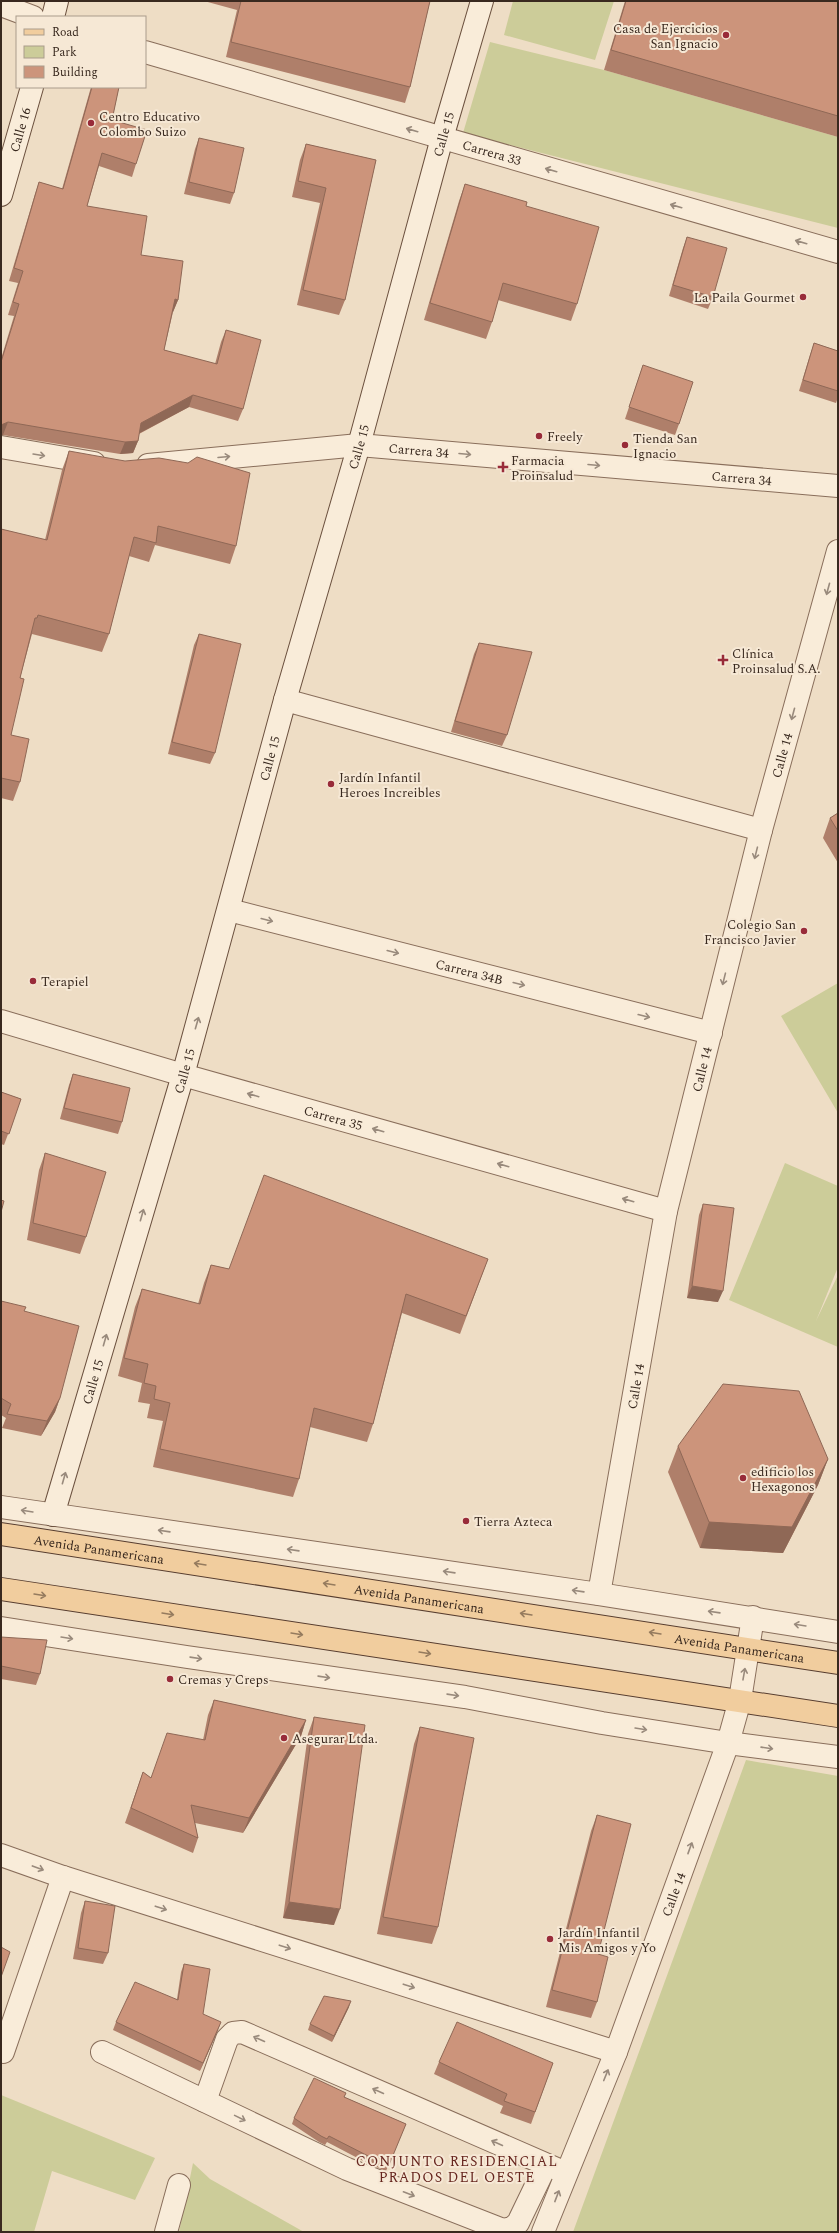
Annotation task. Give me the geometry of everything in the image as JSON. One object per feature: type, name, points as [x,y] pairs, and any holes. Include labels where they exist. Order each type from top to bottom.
[{"type":"main road","name":"Avenida Panamericana","points":[[1,1534],[749,1647],[838,1663]]},
{"type":"main road","points":[[1,1589],[838,1716]]},
{"type":"street","points":[[53,16],[57,1]]},
{"type":"street","name":"Calle 15","points":[[53,1515],[183,1075],[285,700],[359,445],[442,138],[482,1]]},
{"type":"street","points":[[1,5],[30,16]]},
{"type":"street","name":"Carrera 33","points":[[146,52],[838,252]]},
{"type":"street","name":"Calle 16","points":[[1,195],[32,88]]},
{"type":"street","name":"Carrera 34","points":[[1,447],[120,466],[359,445],[838,486]]},
{"type":"street","name":"Calle 14","points":[[599,1594],[666,1211],[761,830],[838,551]]},
{"type":"street","points":[[285,700],[761,830]]},
{"type":"street","name":"Carrera 34B","points":[[229,910],[711,1033]]},
{"type":"street","name":"Carrera 35","points":[[1,1021],[183,1075],[666,1211]]},
{"type":"street","points":[[1,1507],[599,1594],[753,1617],[838,1632]]},
{"type":"street","name":"Calle 14","points":[[543,2232],[616,2052],[728,1743],[740,1700],[753,1617]]},
{"type":"street","points":[[1,1628],[188,1657],[465,1696],[602,1723],[728,1743],[838,1758]]},
{"type":"street","points":[[1,1855],[63,1877],[616,2052]]},
{"type":"street","points":[[3,2052],[63,1877]]},
{"type":"street","points":[[205,2101],[227,2039],[233,2033],[242,2032],[566,2173]]},
{"type":"street","points":[[102,2052],[347,2169],[503,2230],[512,2228],[518,2223],[546,2165]]},
{"type":"street","points":[[166,2232],[179,2185]]},
{"type":"green space","points":[[513,1],[614,1],[595,60],[504,35]]},
{"type":"green space","points":[[490,42],[604,70],[838,137],[838,228],[463,133]]},
{"type":"green space","points":[[838,983],[838,1113],[781,1016]]},
{"type":"green space","points":[[785,1163],[838,1186],[838,1267],[816,1321],[838,1275],[838,1347],[729,1300]]},
{"type":"green space","points":[[746,1760],[838,1776],[838,2232],[573,2232]]},
{"type":"green space","points":[[1,2095],[155,2158],[135,2200],[52,2171],[34,2232],[1,2232]]},
{"type":"green space","points":[[193,2163],[210,2179],[304,2232],[179,2232]]},
{"type":"building","points":[[241,1],[430,1],[410,87],[231,42]]},
{"type":"building","name":"Casa de Ejercicios San Ignacio","points":[[626,1],[838,1],[838,116],[611,50]]},
{"type":"building","points":[[92,88],[119,88],[112,120],[147,130],[136,164],[102,153],[87,206],[147,216],[141,255],[183,261],[178,300],[175,299],[164,350],[217,364],[226,330],[261,340],[243,409],[193,395],[141,423],[138,441],[125,442],[8,422],[1,425],[1,362],[19,304],[13,302],[23,271],[14,268],[39,182],[63,189]]},
{"type":"building","points":[[199,138],[244,148],[234,193],[189,182]]},
{"type":"building","points":[[306,144],[376,160],[345,300],[303,290],[326,188],[298,181]]},
{"type":"building","points":[[465,184],[527,202],[526,206],[599,227],[577,304],[503,283],[492,322],[430,303]]},
{"type":"building","points":[[687,237],[727,248],[713,297],[673,285]]},
{"type":"building","points":[[814,343],[838,351],[838,391],[803,380]]},
{"type":"building","points":[[643,365],[693,382],[679,424],[629,407]]},
{"type":"building","points":[[69,451],[125,461],[159,458],[188,463],[197,457],[250,473],[236,546],[158,526],[156,543],[134,537],[109,634],[38,615],[37,618],[35,618],[20,678],[24,679],[11,735],[29,739],[20,782],[1,778],[1,529],[47,540]]},
{"type":"building","points":[[199,634],[241,644],[215,753],[172,742]]},
{"type":"building","points":[[479,643],[532,652],[507,735],[455,721]]},
{"type":"building","points":[[838,813],[838,831],[830,818]]},
{"type":"building","points":[[73,1074],[130,1088],[122,1122],[64,1108]]},
{"type":"building","points":[[1,1092],[21,1099],[9,1134],[1,1131]]},
{"type":"building","points":[[45,1153],[106,1172],[86,1237],[33,1223]]},
{"type":"building","points":[[264,1175],[488,1259],[466,1316],[406,1294],[373,1424],[314,1408],[299,1479],[160,1449],[170,1403],[154,1399],[156,1386],[144,1383],[148,1364],[124,1358],[142,1289],[200,1304],[211,1265],[229,1269]]},
{"type":"building","points":[[1,1200],[4,1201],[1,1212]]},
{"type":"building","points":[[703,1204],[734,1208],[723,1291],[692,1286]]},
{"type":"building","points":[[1,1301],[26,1307],[24,1311],[79,1326],[60,1398],[47,1421],[7,1414],[11,1404],[1,1398]]},
{"type":"building","name":"edificio los Hexagonos","points":[[723,1384],[799,1391],[828,1459],[792,1527],[709,1522],[678,1446]]},
{"type":"building","points":[[1,1637],[47,1640],[40,1674],[1,1666]]},
{"type":"building","points":[[214,1700],[306,1720],[249,1818],[191,1805],[198,1838],[131,1808],[143,1772],[151,1778],[167,1733],[205,1740]]},
{"type":"building","points":[[314,1717],[365,1725],[340,1909],[289,1902]]},
{"type":"building","points":[[420,1727],[474,1738],[438,1927],[383,1917]]},
{"type":"building","points":[[597,1815],[631,1824],[598,1954],[608,1957],[597,2002],[552,1990]]},
{"type":"building","points":[[85,1901],[115,1906],[108,1953],[78,1948]]},
{"type":"building","points":[[1,1947],[10,1952],[1,1977]]},
{"type":"building","points":[[184,1964],[210,1969],[203,2014],[221,2022],[203,2063],[116,2022],[135,1982],[178,2000]]},
{"type":"building","points":[[324,1996],[351,2001],[334,2036],[310,2024]]},
{"type":"building","points":[[457,2022],[553,2063],[535,2112],[504,2101],[507,2094],[439,2062]]},
{"type":"building","points":[[314,2078],[346,2093],[344,2097],[406,2124],[389,2165],[329,2136],[327,2139],[294,2118]]},
{"type":"place","name":"Casa de Ejercicios San Ignacio","points":[[726,35]]},
{"type":"place","name":"Centro Educativo Colombo Suizo","points":[[91,123]]},
{"type":"place","name":"La Paila Gourmet","points":[[803,297]]},
{"type":"place","name":"Freely","points":[[539,436]]},
{"type":"place","name":"Tienda San Ignacio","points":[[625,445]]},
{"type":"place","name":"Farmacia Proinsalud","points":[[503,467]]},
{"type":"place","name":"Clínica Proinsalud S.A.","points":[[723,660]]},
{"type":"place","name":"Jardín Infantil Heroes Increibles","points":[[331,784]]},
{"type":"place","name":"Colegio San Francisco Javier","points":[[804,931]]},
{"type":"place","name":"Terapiel","points":[[33,981]]},
{"type":"place","name":"edificio los Hexagonos","points":[[743,1478]]},
{"type":"place","name":"Tierra Azteca","points":[[466,1521]]},
{"type":"place","name":"Cremas y Creps","points":[[170,1679]]},
{"type":"place","name":"Asegurar Ltda.","points":[[284,1738]]},
{"type":"place","name":"Jardín Infantil Mis Amigos y Yo","points":[[550,1939]]},
{"type":"district","name":"CONJUNTO RESIDENCIAL PRADOS DEL OESTE","points":[[457,2170]]}]
